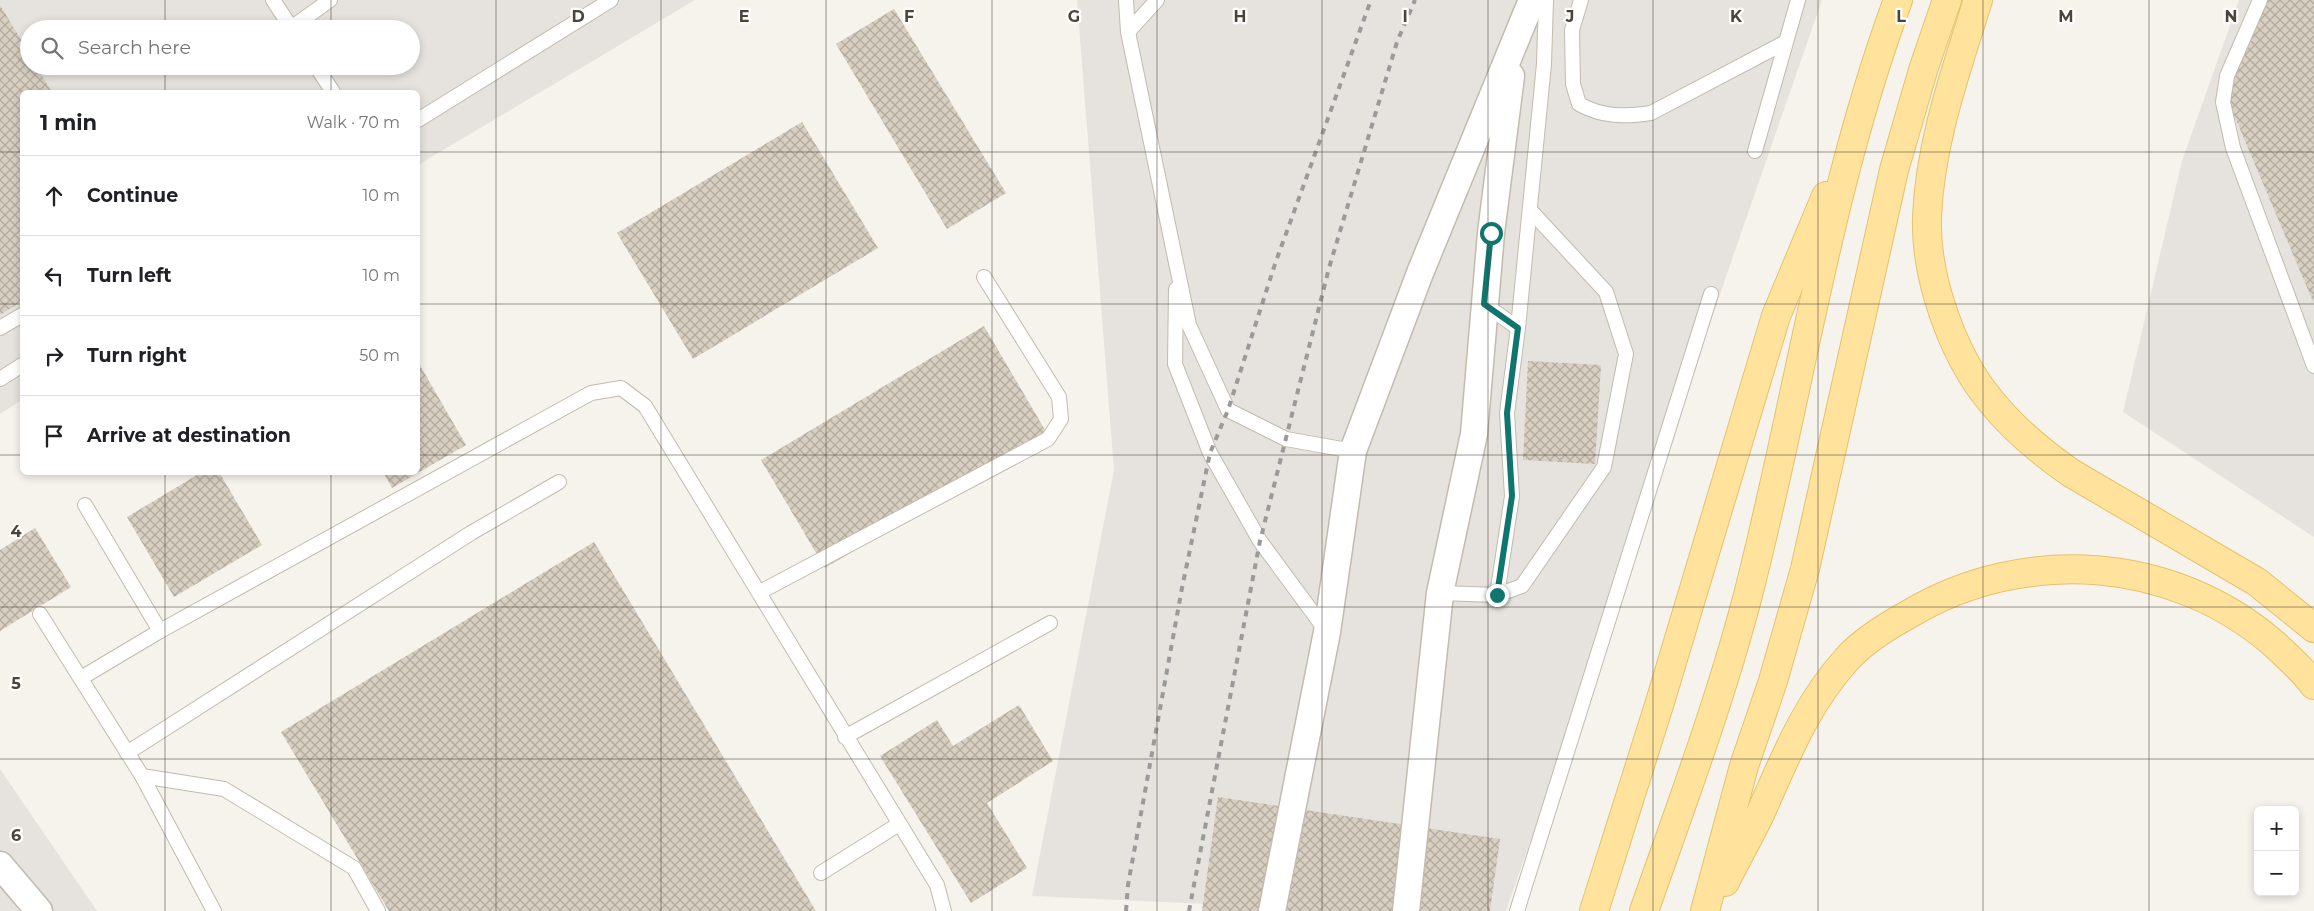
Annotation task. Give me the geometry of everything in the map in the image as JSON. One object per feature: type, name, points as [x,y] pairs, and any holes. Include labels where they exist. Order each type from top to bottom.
[{"type":"main road","points":[[1594,911],[1660,702],[1776,316],[1859,116],[1898,0]]},
{"type":"main road","points":[[1705,911],[1744,766],[1773,681],[1805,569],[1894,170],[1924,67],[1947,0]]},
{"type":"main road","points":[[1978,0],[1945,105],[1936,146],[1927,218],[1929,254],[1936,288],[1956,345],[1988,399],[2025,438],[2046,455],[2071,473],[2257,582],[2314,628]]},
{"type":"main road","points":[[1644,911],[1726,676],[1748,593],[1807,331],[1859,116]]},
{"type":"main road","points":[[1710,911],[1760,813],[1807,712],[1827,684],[1848,657],[1873,638],[1927,604],[1953,592],[2011,574],[2040,570],[2093,569],[2148,578],[2188,591],[2238,616],[2288,657],[2314,685]]},
{"type":"street","points":[[1272,911],[1327,632],[1353,450],[1420,273],[1532,0]]},
{"type":"street","points":[[1406,911],[1440,593],[1474,434],[1484,304],[1515,43]]},
{"type":"street","points":[[0,865],[39,911]]},
{"type":"lane","points":[[273,0],[286,20]]},
{"type":"lane","points":[[302,20],[330,0]]},
{"type":"lane","points":[[420,119],[611,0]]},
{"type":"lane","points":[[1126,0],[1128,32],[1189,324],[1228,410],[1286,439],[1353,450]]},
{"type":"lane","points":[[1128,32],[1157,0]]},
{"type":"lane","points":[[1497,595],[1512,496],[1507,413],[1518,328],[1544,64],[1546,0]]},
{"type":"lane","points":[[1582,0],[1572,30],[1573,84],[1579,104],[1593,112],[1606,115],[1651,113],[1784,43]]},
{"type":"lane","points":[[1754,151],[1798,0]]},
{"type":"lane","points":[[2260,0],[2228,76],[2223,102],[2233,148],[2314,366]]},
{"type":"lane","points":[[322,75],[332,90]]},
{"type":"lane","points":[[1440,593],[1497,595],[1522,586],[1604,467],[1626,354],[1606,292],[1530,210]]},
{"type":"lane","points":[[1176,258],[1175,364],[1210,453],[1260,541],[1327,632]]},
{"type":"lane","points":[[760,592],[1048,439],[1061,419],[1059,397],[984,278]]},
{"type":"lane","points":[[1518,911],[1711,294]]},
{"type":"lane","points":[[1484,304],[1518,328]]},
{"type":"lane","points":[[0,328],[20,316]]},
{"type":"lane","points":[[0,379],[20,366]]},
{"type":"lane","points":[[81,678],[160,631],[591,393],[621,388],[645,406],[760,592],[790,646],[937,885],[944,911]]},
{"type":"lane","points":[[127,753],[471,533],[559,482]]},
{"type":"lane","points":[[85,505],[160,631]]},
{"type":"lane","points":[[40,614],[142,776],[214,911]]},
{"type":"lane","points":[[845,736],[1050,623]]},
{"type":"lane","points":[[142,776],[224,789],[354,868],[378,911]]},
{"type":"lane","points":[[821,873],[899,824]]},
{"type":"shaded area","points":[[0,0],[695,0],[420,164],[420,90],[20,90],[20,401],[0,414]]},
{"type":"shaded area","points":[[1077,0],[1822,0],[1506,911],[1297,911],[1272,907],[1032,896],[1114,470]]},
{"type":"shaded area","points":[[2239,0],[2314,0],[2314,537],[2123,412],[2182,161]]},
{"type":"shaded area","points":[[0,769],[97,911],[0,911]]},
{"type":"building","points":[[2267,0],[2314,0],[2314,304],[2226,96]]},
{"type":"building","points":[[0,5],[20,38],[20,75],[42,75],[51,90],[20,90],[20,302],[0,315]]},
{"type":"building","points":[[894,9],[1006,193],[947,229],[836,44]]},
{"type":"building","points":[[802,122],[878,248],[693,359],[617,233]]},
{"type":"building","points":[[984,326],[1048,435],[825,568],[761,460]]},
{"type":"building","points":[[1528,361],[1601,365],[1595,464],[1523,460]]},
{"type":"building","points":[[420,365],[466,445],[420,472]]},
{"type":"building","points":[[197,475],[221,475],[262,545],[174,597],[127,517]]},
{"type":"building","points":[[385,475],[414,475],[392,488]]},
{"type":"building","points":[[35,528],[71,587],[0,631],[0,550]]},
{"type":"building","points":[[594,542],[816,911],[389,911],[281,732]]},
{"type":"building","points":[[1019,705],[1053,761],[987,803],[1027,868],[971,903],[880,756],[937,720],[953,746]]},
{"type":"building","points":[[1218,797],[1500,839],[1490,911],[1202,911]]},
{"type":"railway","points":[[1126,911],[1128,885],[1182,588],[1210,453],[1228,410],[1275,264],[1371,0]]},
{"type":"railway","points":[[1189,911],[1260,541],[1329,268],[1397,42],[1415,0]]},
{"type":"route","points":[[1491,233],[1484,304],[1518,328],[1507,413],[1512,496],[1497,595]]}]
